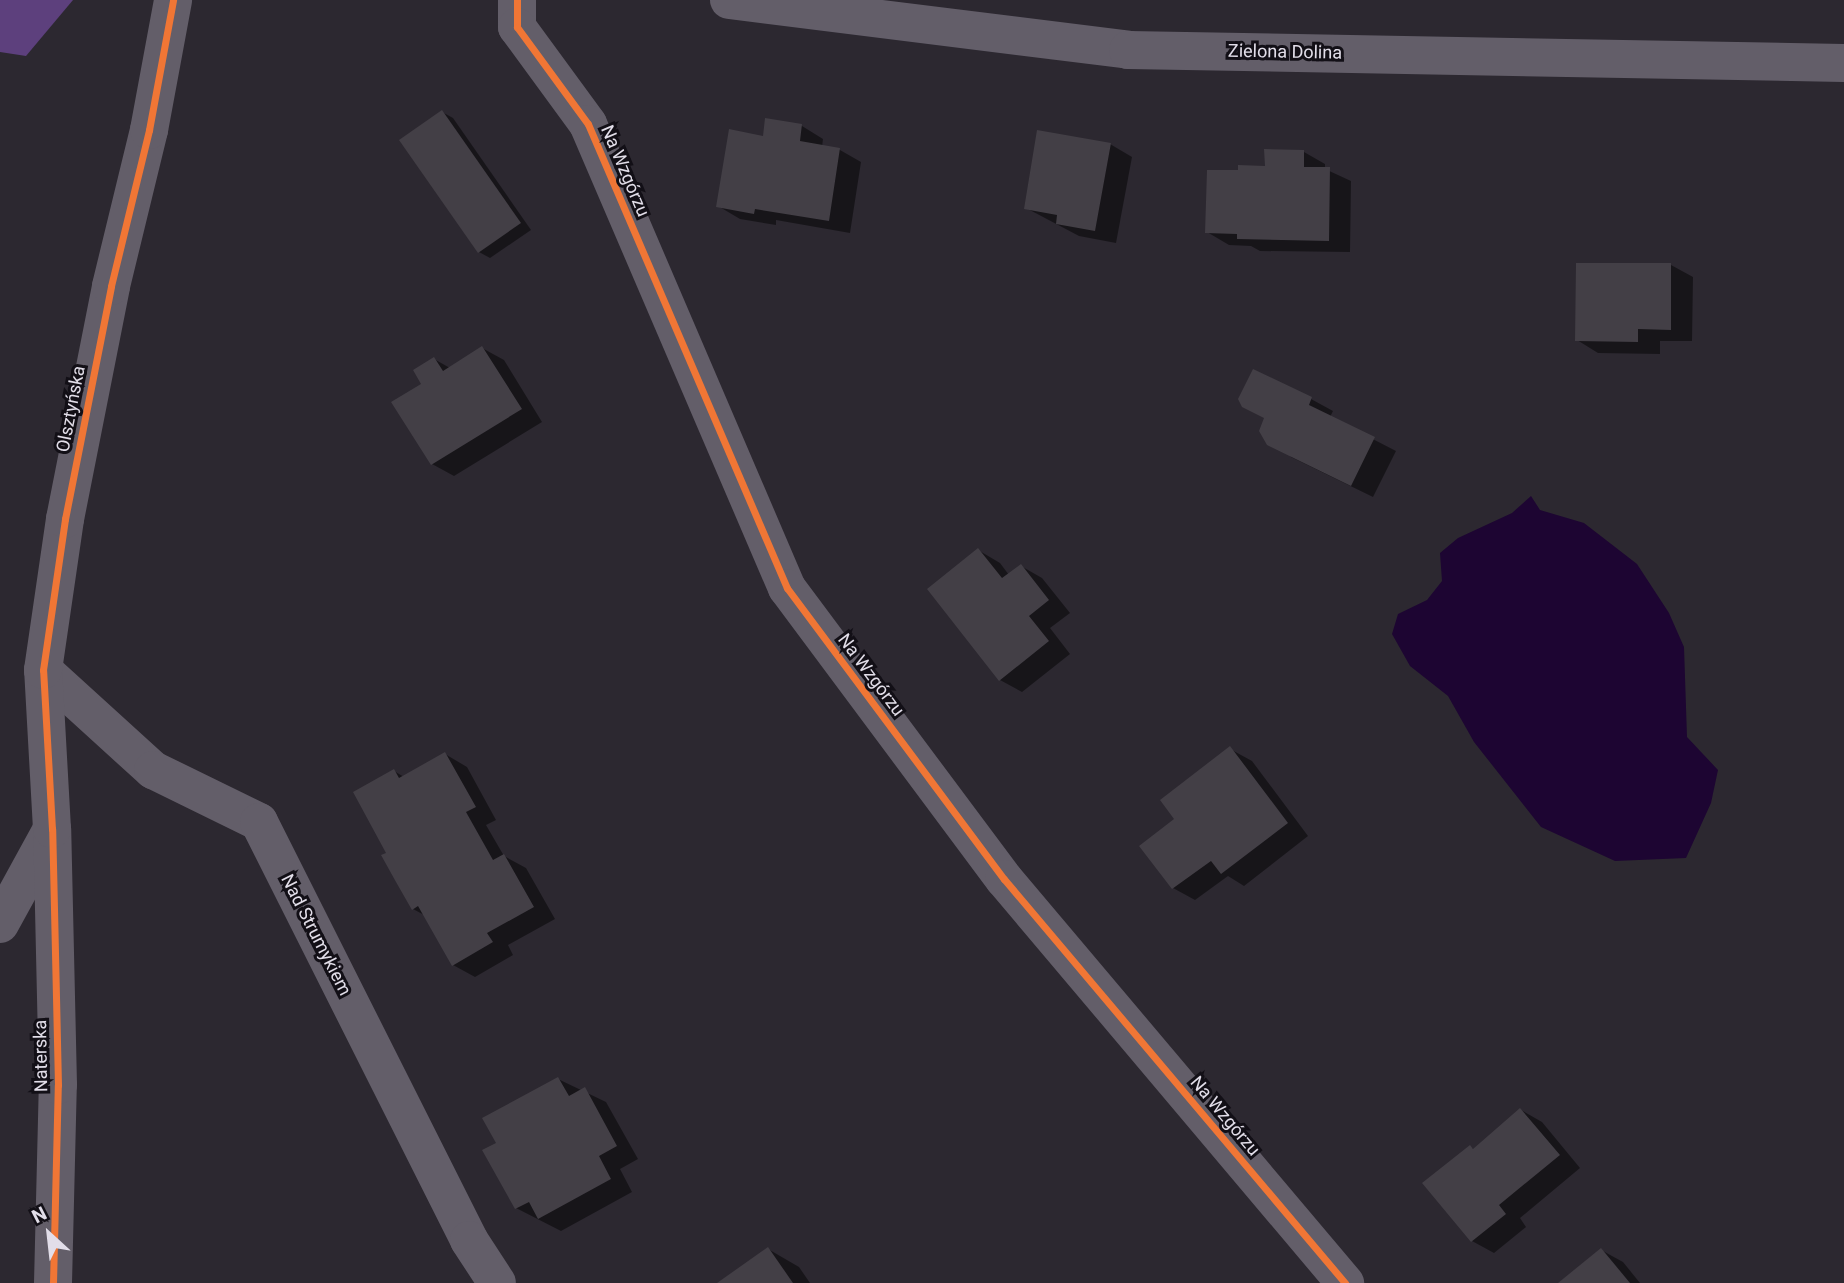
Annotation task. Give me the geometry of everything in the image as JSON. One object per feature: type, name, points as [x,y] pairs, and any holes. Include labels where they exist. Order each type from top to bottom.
[{"type":"street","name":"Olsztyńska","points":[[52,829],[43,670],[65,519],[111,286],[149,130],[173,0]]},
{"type":"street","name":"Na Wzgórzu","points":[[517,0],[517,27],[588,124],[787,588],[1004,879],[1345,1283]]},
{"type":"street","name":"Zielona Dolina","points":[[729,0],[1128,50],[1844,63]]},
{"type":"street","name":"Nad Strumykiem","points":[[43,670],[153,770],[259,822],[469,1241],[497,1283]]},
{"type":"street","points":[[0,924],[52,829]]},
{"type":"street","name":"Naterska","points":[[52,829],[58,1085],[53,1283]]},
{"type":"shaded area","points":[[0,0],[73,0],[26,56],[0,52]]},
{"type":"shaded area","points":[[1531,496],[1540,510],[1584,523],[1637,564],[1669,613],[1684,647],[1687,737],[1718,770],[1711,803],[1686,858],[1615,861],[1541,827],[1474,742],[1448,696],[1410,666],[1392,634],[1398,614],[1427,600],[1442,581],[1440,553],[1458,538],[1512,513]]},
{"type":"building","points":[[442,110],[521,223],[478,253],[399,140]]},
{"type":"building","points":[[765,118],[802,124],[800,141],[840,148],[829,221],[755,209],[754,214],[716,207],[729,129],[763,136]]},
{"type":"building","points":[[1037,130],[1111,143],[1095,231],[1056,224],[1057,215],[1024,209]]},
{"type":"building","points":[[1264,149],[1304,150],[1304,167],[1330,167],[1329,241],[1237,239],[1237,234],[1205,233],[1207,170],[1238,170],[1238,165],[1265,166]]},
{"type":"building","points":[[1576,263],[1671,263],[1671,330],[1638,329],[1638,342],[1575,341]]},
{"type":"building","points":[[482,346],[522,409],[431,465],[391,402],[421,384],[413,370],[434,357],[443,371]]},
{"type":"building","points":[[1253,369],[1312,397],[1309,405],[1375,437],[1351,486],[1267,445],[1259,431],[1264,418],[1242,407],[1238,399]]},
{"type":"building","points":[[978,548],[1002,578],[1021,564],[1049,600],[1029,616],[1049,641],[999,681],[927,589]]},
{"type":"building","points":[[1230,746],[1288,823],[1221,874],[1211,861],[1172,889],[1139,846],[1174,819],[1160,800]]},
{"type":"building","points":[[445,752],[476,807],[466,812],[493,860],[504,854],[534,907],[487,933],[493,942],[452,966],[418,906],[412,910],[396,882],[381,855],[386,853],[353,792],[394,769],[399,778]]},
{"type":"building","points":[[558,1077],[569,1096],[585,1087],[617,1146],[599,1156],[611,1179],[538,1219],[529,1202],[515,1209],[482,1150],[496,1143],[482,1118]]},
{"type":"building","points":[[1520,1108],[1560,1155],[1499,1205],[1506,1214],[1471,1242],[1422,1183],[1470,1145],[1473,1149]]},
{"type":"building","points":[[768,1247],[793,1283],[717,1283]]},
{"type":"building","points":[[1601,1248],[1630,1283],[1558,1283]]},
{"type":"cycle path","points":[[53,1283],[58,1085],[52,829],[43,670],[65,519],[111,286],[149,130],[173,0]]},
{"type":"cycle path","points":[[517,0],[517,27],[588,124],[787,588],[1004,879],[1345,1283]]}]
